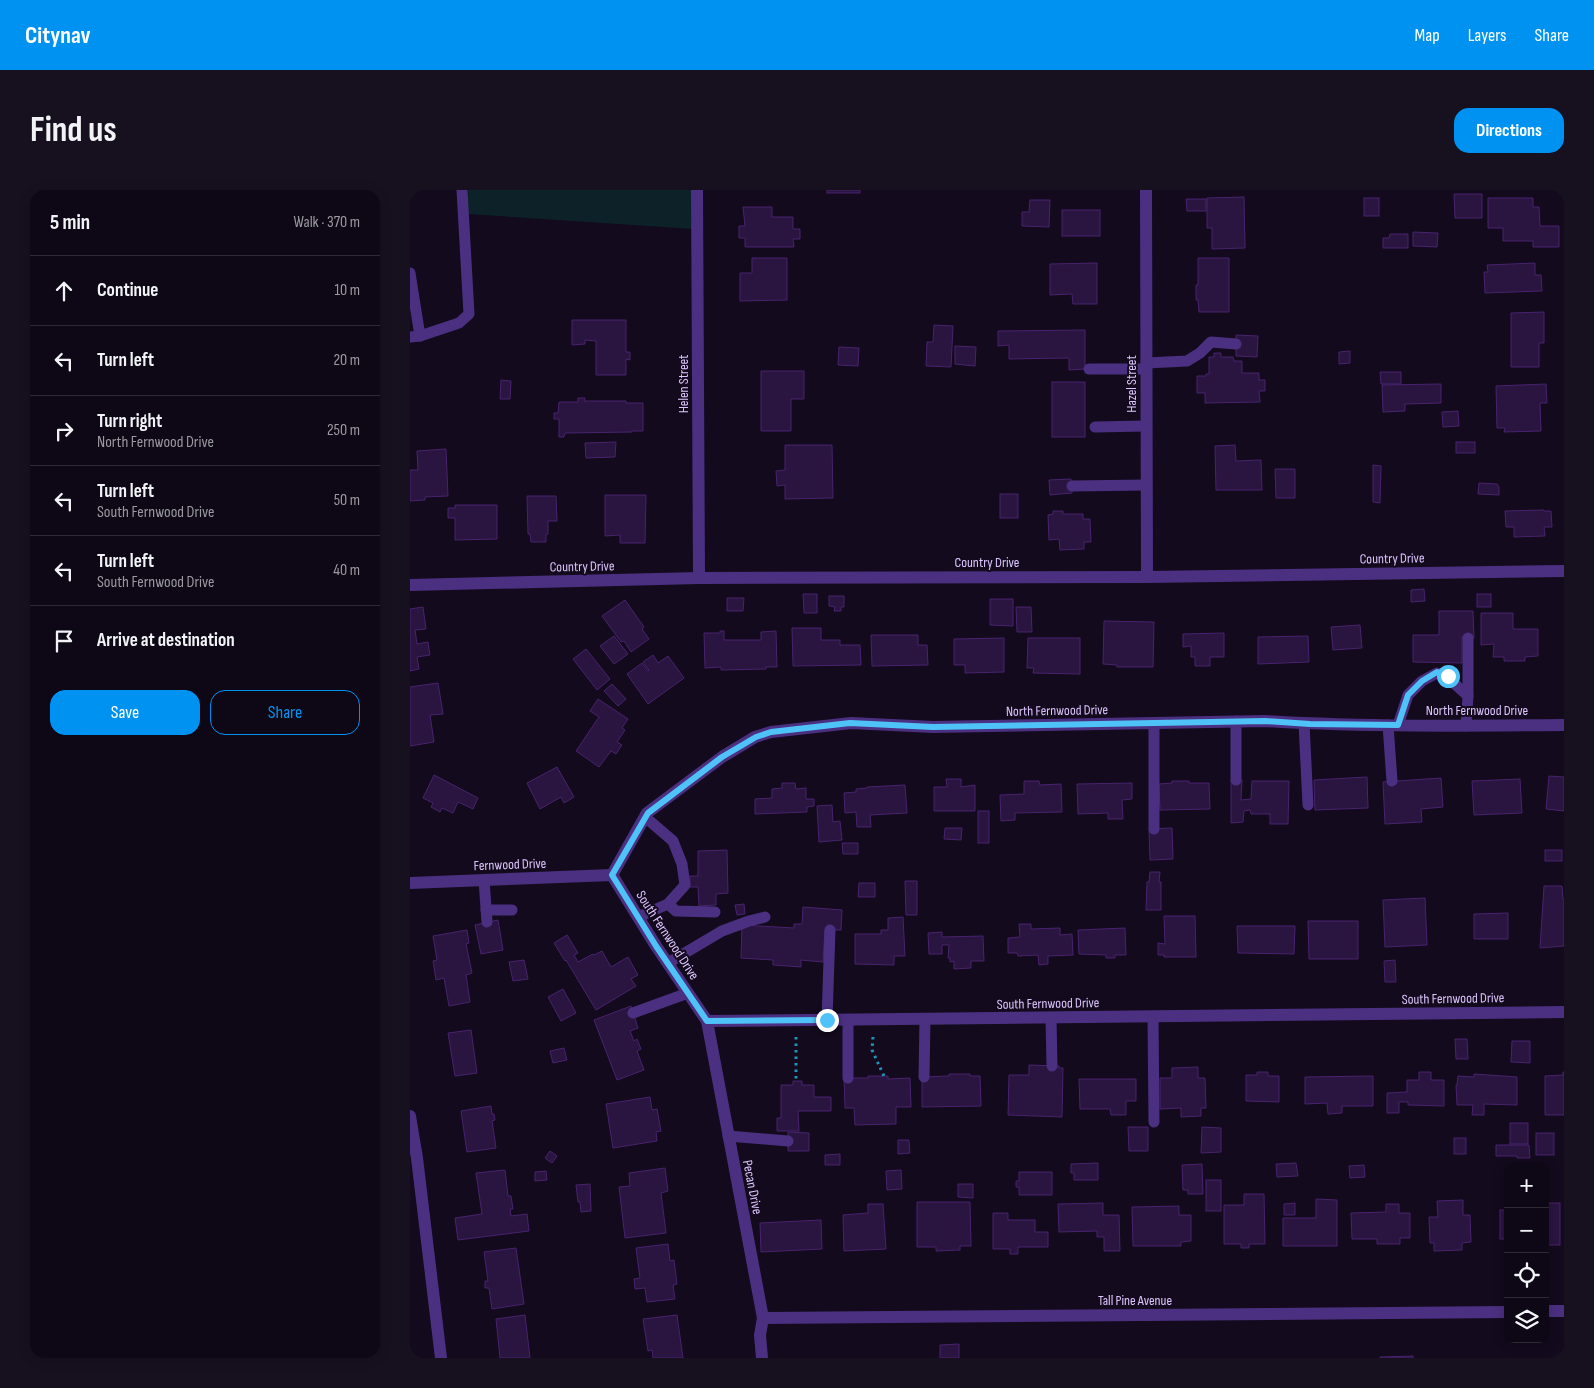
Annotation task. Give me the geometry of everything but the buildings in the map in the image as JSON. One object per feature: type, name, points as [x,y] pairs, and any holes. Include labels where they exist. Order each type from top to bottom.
[{"type":"street","name":"Helen Street","points":[[697,190],[699,578]]},
{"type":"street","name":"Hazel Street","points":[[1146,190],[1147,577]]},
{"type":"street","name":"Country Drive","points":[[410,585],[699,578],[1147,577],[1564,570]]},
{"type":"street","name":"North Fernwood Drive","points":[[612,875],[648,813],[722,757],[756,737],[771,732],[850,723],[933,727],[1236,721],[1466,726],[1564,725]]},
{"type":"street","name":"Fernwood Drive","points":[[410,883],[612,875]]},
{"type":"street","name":"South Fernwood Drive","points":[[612,875],[707,1021],[1564,1012]]},
{"type":"street","name":"Pecan Drive","points":[[707,1021],[763,1318],[760,1335],[762,1358]]},
{"type":"street","points":[[410,1116],[419,1167],[442,1358]]},
{"type":"street","points":[[1549,1311],[1564,1311]]},
{"type":"street","name":"Tall Pine Avenue","points":[[763,1318],[1504,1312]]},
{"type":"lane","points":[[410,273],[415,337],[459,323],[468,314],[462,190]]},
{"type":"lane","points":[[1089,369],[1146,366],[1187,361],[1200,353],[1211,342],[1236,344]]},
{"type":"lane","points":[[1095,427],[1146,426]]},
{"type":"lane","points":[[1072,486],[1146,486]]},
{"type":"lane","points":[[1466,726],[1468,638]]},
{"type":"lane","points":[[1392,781],[1393,725],[1408,695],[1422,681],[1437,672],[1448,676],[1468,696]]},
{"type":"lane","points":[[1236,721],[1236,780]]},
{"type":"lane","points":[[1154,723],[1154,829]]},
{"type":"lane","points":[[1304,723],[1308,805]]},
{"type":"lane","points":[[638,917],[668,904],[685,885],[682,864],[673,841],[645,817]]},
{"type":"lane","points":[[484,880],[487,922]]},
{"type":"lane","points":[[668,904],[676,911],[715,912]]},
{"type":"lane","points":[[486,910],[512,910]]},
{"type":"lane","points":[[668,963],[722,931],[765,917]]},
{"type":"lane","points":[[827,1020],[830,930]]},
{"type":"lane","points":[[633,1013],[688,993]]},
{"type":"lane","points":[[1153,1016],[1154,1122]]},
{"type":"lane","points":[[1051,1018],[1052,1066]]},
{"type":"lane","points":[[924,1077],[925,1019]]},
{"type":"lane","points":[[848,1020],[848,1078]]},
{"type":"lane","points":[[728,1136],[788,1141]]},
{"type":"path","points":[[796,1020],[796,1081]]},
{"type":"path","points":[[875,1020],[872,1050],[884,1076]]},
{"type":"shaded area","points":[[468,190],[693,190],[693,229],[468,214]]},
{"type":"route","points":[[827,1020],[707,1021],[656,946],[612,875],[648,813],[722,757],[756,737],[771,732],[850,723],[933,727],[1265,721],[1310,724],[1398,725],[1408,695],[1422,681],[1437,672],[1448,676]]}]
